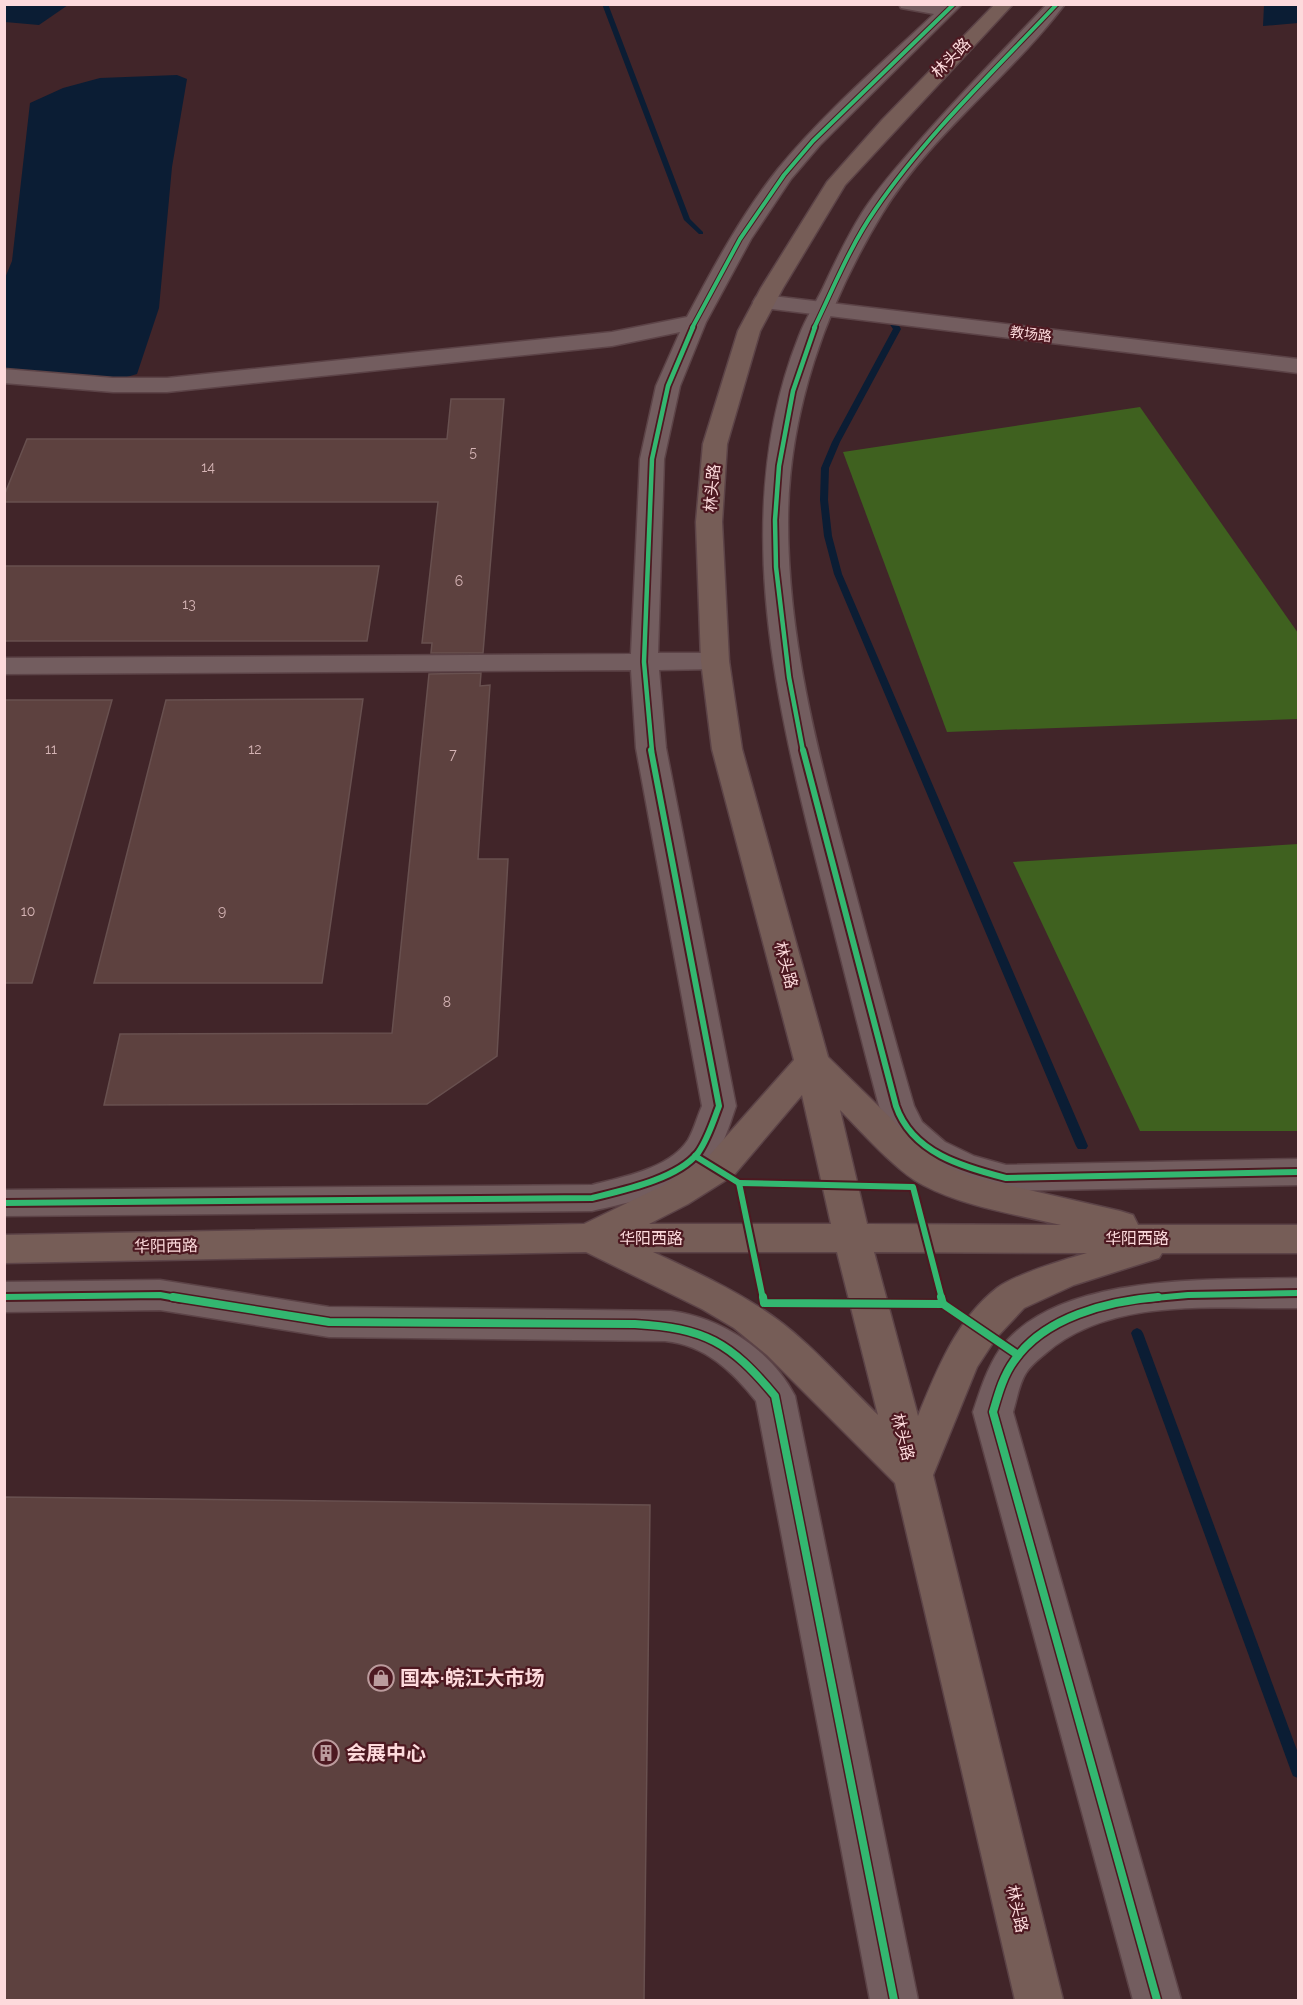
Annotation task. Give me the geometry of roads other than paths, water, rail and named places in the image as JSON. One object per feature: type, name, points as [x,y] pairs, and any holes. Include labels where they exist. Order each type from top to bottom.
[{"type":"main road","name":"林头路","points":[[1005,4],[889,123],[837,182],[768,295],[749,331],[715,444],[709,522],[715,661],[727,750],[812,1062],[852,1238],[913,1475],[1039,2001]]},
{"type":"main road","points":[[590,1238],[675,1195],[721,1166],[812,1062],[898,1147],[933,1174],[965,1189],[1177,1238]]},
{"type":"main road","points":[[590,1238],[715,1299],[747,1318],[781,1344],[913,1475],[960,1361],[983,1327],[1011,1298],[1061,1275],[1177,1238]]},
{"type":"main road","name":"华阳西路","points":[[4,1249],[590,1238],[1299,1239]]},
{"type":"street","points":[[907,4],[951,8]]},
{"type":"street","points":[[1057,4],[939,130],[893,184],[855,244],[810,336],[793,391],[779,466],[775,520],[776,567],[789,677],[802,747],[901,1118],[918,1141],[968,1169],[1006,1178],[1299,1172]]},
{"type":"street","points":[[4,1203],[592,1198],[639,1186],[666,1174],[695,1156],[711,1131],[719,1106],[651,748],[644,662],[651,459],[668,386],[695,322],[740,239],[784,175],[813,141],[951,8]]},
{"type":"street","name":"教场路","points":[[768,295],[1299,351]]},
{"type":"street","name":"教场路","points":[[827,302],[1299,366]]},
{"type":"street","points":[[4,375],[113,386],[168,385],[612,339],[695,322]]},
{"type":"street","points":[[4,666],[431,666],[715,661]]},
{"type":"street","points":[[1157,2001],[993,1412],[1002,1384],[1018,1355],[1045,1330],[1102,1305],[1135,1298],[1299,1293]]},
{"type":"street","points":[[4,1297],[160,1295],[329,1322],[645,1325],[684,1328],[720,1342],[728,1348],[753,1368],[775,1396],[894,2001]]},
{"type":"water","points":[[4,5],[68,5],[39,25],[5,22]]},
{"type":"water","points":[[1264,5],[1298,5],[1298,23],[1263,26]]},
{"type":"water","points":[[177,75],[187,79],[172,167],[159,308],[137,374],[106,383],[5,372],[5,278],[12,261],[30,103],[63,88],[100,78]]},
{"type":"waterway","points":[[605,4],[687,220],[701,233]]},
{"type":"waterway","points":[[893,323],[897,329],[836,442],[825,468],[824,500],[828,536],[838,574],[1082,1146]]},
{"type":"waterway","points":[[1137,1333],[1298,1771]]},
{"type":"place","name":"国本·皖江大市场","points":[[381,1678]]},
{"type":"place","name":"会展中心","points":[[326,1753]]}]
